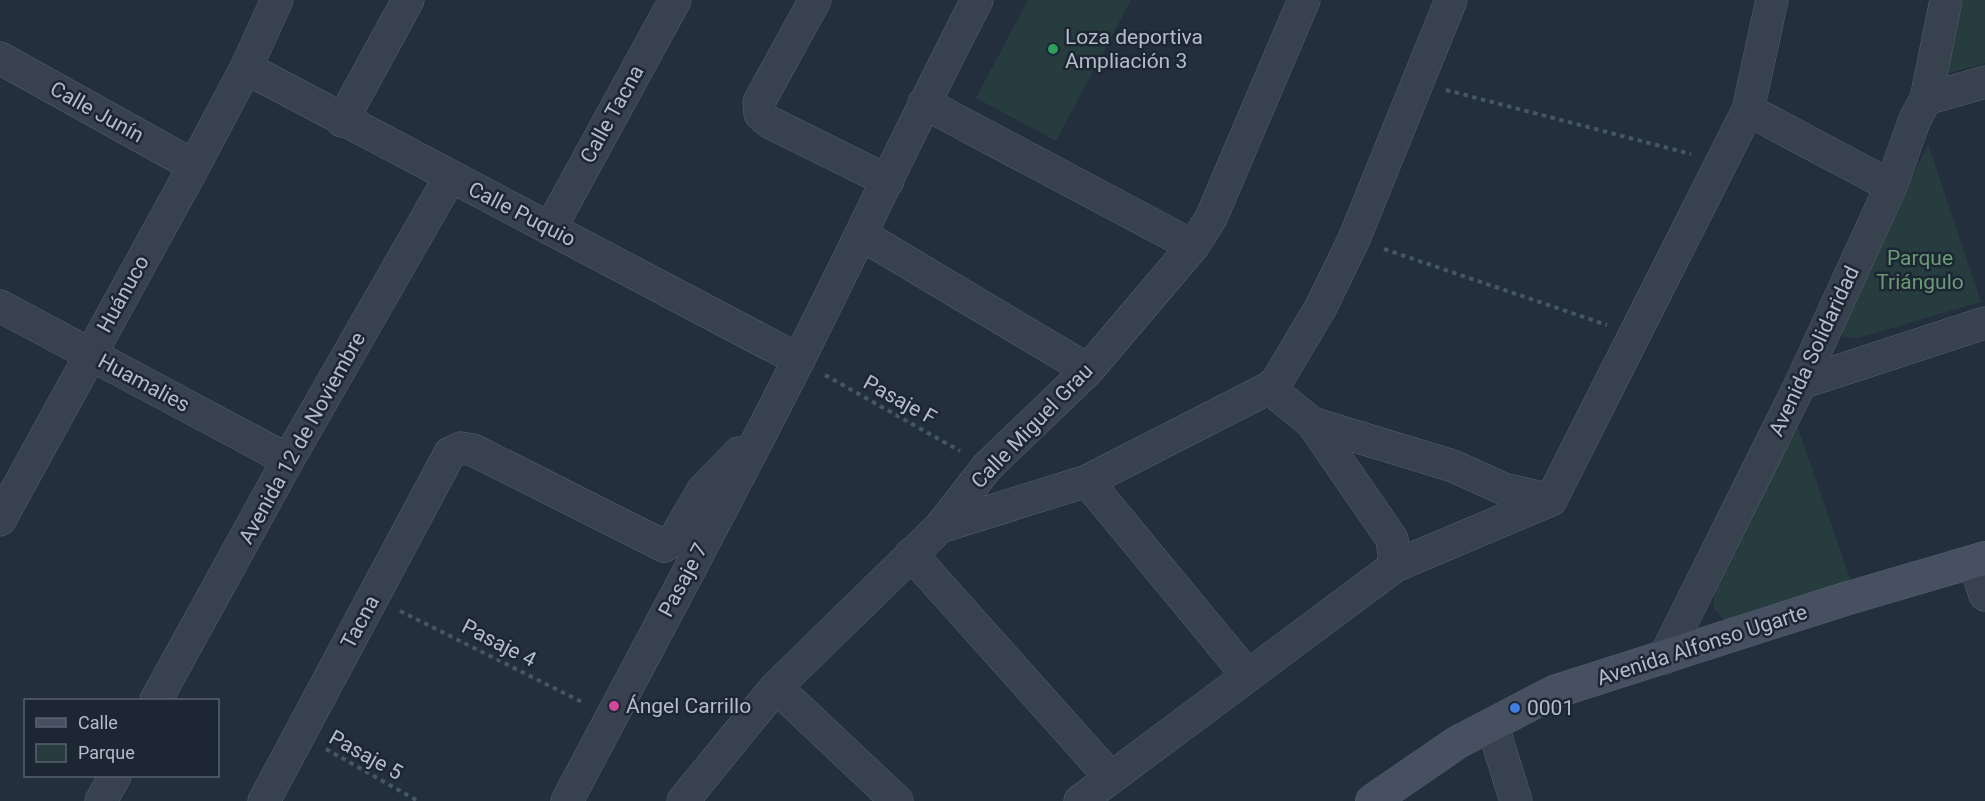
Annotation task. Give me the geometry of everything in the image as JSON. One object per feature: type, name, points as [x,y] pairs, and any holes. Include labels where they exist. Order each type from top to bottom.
[{"type":"street","points":[[342,121],[408,0]]},
{"type":"street","name":"Calle Tacna","points":[[550,229],[675,0]]},
{"type":"street","points":[[815,0],[759,102],[760,114],[769,122],[888,181]]},
{"type":"street","name":"Pasaje 7","points":[[567,801],[799,360],[862,235],[924,103],[977,0]]},
{"type":"street","name":"Calle Miguel Grau","points":[[683,801],[776,687],[940,527],[987,466],[1088,370],[1193,246],[1212,218],[1304,0]]},
{"type":"street","points":[[940,527],[1086,481],[1269,388],[1277,381],[1322,307],[1354,239],[1451,0]]},
{"type":"street","points":[[1080,801],[1395,566],[1551,500],[1724,163],[1748,110],[1772,0]]},
{"type":"street","name":"Avenida Solidaridad","points":[[1664,658],[1801,383],[1891,186],[1914,119],[1926,99],[1946,0]]},
{"type":"street","name":"Huánuco","points":[[0,520],[246,68],[266,9]]},
{"type":"street","name":"Calle Junín","points":[[0,58],[194,166]]},
{"type":"street","name":"Calle Puquio","points":[[246,68],[342,121],[799,360]]},
{"type":"street","points":[[1926,99],[1985,82]]},
{"type":"street","points":[[924,103],[1193,246]]},
{"type":"street","points":[[1748,110],[1891,186]]},
{"type":"street","name":"Avenida 12 de Noviembre","points":[[157,699],[288,460],[450,177]]},
{"type":"street","points":[[862,235],[1088,370]]},
{"type":"street","name":"Huamalies","points":[[0,306],[288,460]]},
{"type":"street","points":[[1801,383],[1985,323]]},
{"type":"street","points":[[1269,388],[1312,423],[1392,539],[1395,566]]},
{"type":"street","points":[[1312,423],[1453,466],[1503,489],[1551,500]]},
{"type":"street","name":"Tacna","points":[[264,801],[450,453],[461,448],[473,450],[664,546],[674,541],[707,485],[761,431]]},
{"type":"street","points":[[1086,481],[1248,676]]},
{"type":"street","points":[[911,554],[1111,778]]},
{"type":"street","points":[[1979,560],[1985,595]]},
{"type":"street","name":"Avenida Alfonso Ugarte","points":[[1372,801],[1458,742],[1554,692],[1845,599],[1979,560]]},
{"type":"street","points":[[776,687],[897,801]]},
{"type":"street","points":[[1492,724],[1516,801]]},
{"type":"street","points":[[101,801],[114,777]]},
{"type":"path","points":[[1418,82],[1724,163]]},
{"type":"path","points":[[1354,239],[1636,335]]},
{"type":"path","name":"Pasaje F","points":[[799,360],[987,466]]},
{"type":"path","name":"Pasaje 4","points":[[373,597],[611,716]]},
{"type":"path","name":"Pasaje 5","points":[[300,734],[418,801]]},
{"type":"green space","name":"Loza deportiva Ampliación 3","points":[[1028,0],[1131,0],[1056,141],[976,98]]},
{"type":"green space","points":[[1963,0],[1985,0],[1985,63],[1946,74]]},
{"type":"green space","name":"Parque Triángulo","points":[[1928,144],[1981,302],[1858,338],[1844,337],[1838,328]]},
{"type":"green space","points":[[1798,428],[1851,581],[1732,624],[1722,618],[1713,607],[1717,579]]},
{"type":"place","name":"Loza deportiva Ampliación 3","points":[[1053,49]]},
{"type":"place","name":"Ángel Carrillo","points":[[614,706]]},
{"type":"place","name":"0001","points":[[1515,708]]}]
